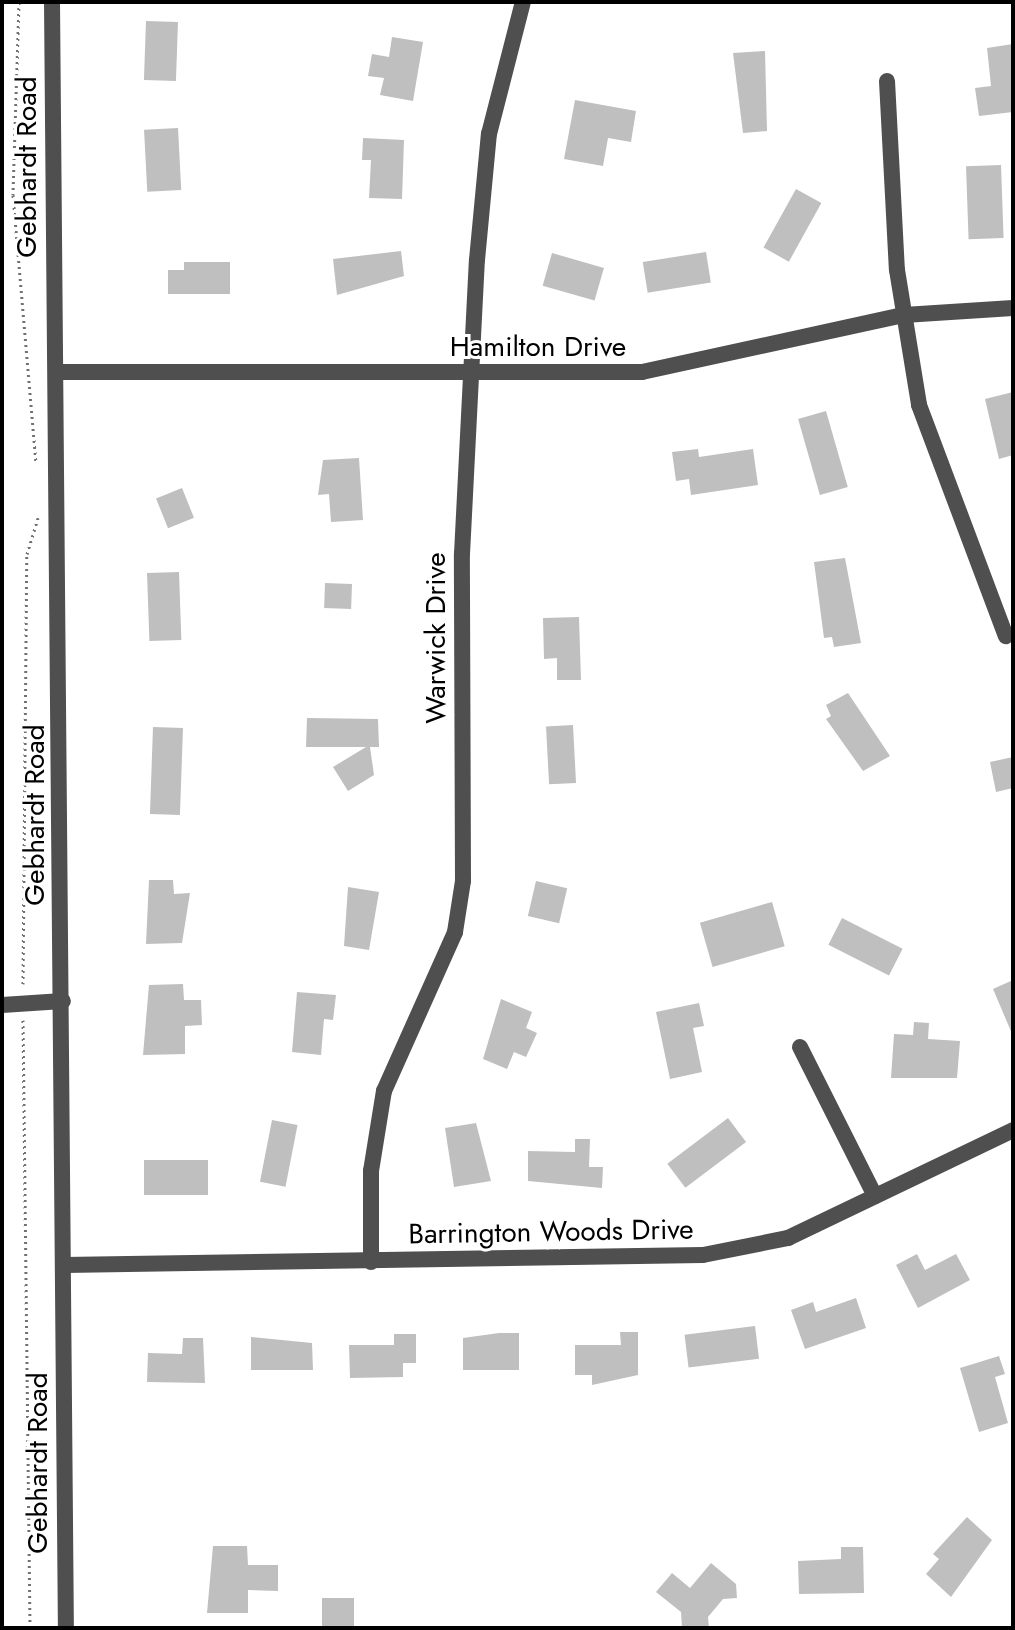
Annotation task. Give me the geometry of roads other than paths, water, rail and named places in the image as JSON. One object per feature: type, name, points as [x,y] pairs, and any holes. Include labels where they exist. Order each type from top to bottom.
[{"type":"street","name":"Gebhardt Road","points":[[52,2],[66,1628]]},
{"type":"street","name":"Warwick Drive","points":[[371,1262],[378,1117],[455,932],[463,881],[462,554],[471,375],[489,134],[523,2]]},
{"type":"street","points":[[887,81],[904,315],[937,467],[1006,636]]},
{"type":"street","name":"Hamilton Drive","points":[[56,372],[471,375],[681,367],[904,315],[1013,308]]},
{"type":"street","points":[[2,1005],[63,1001]]},
{"type":"street","points":[[800,1047],[875,1196]]},
{"type":"street","name":"Barrington Woods Drive","points":[[64,1265],[703,1255],[788,1238],[1012,1134]]}]
